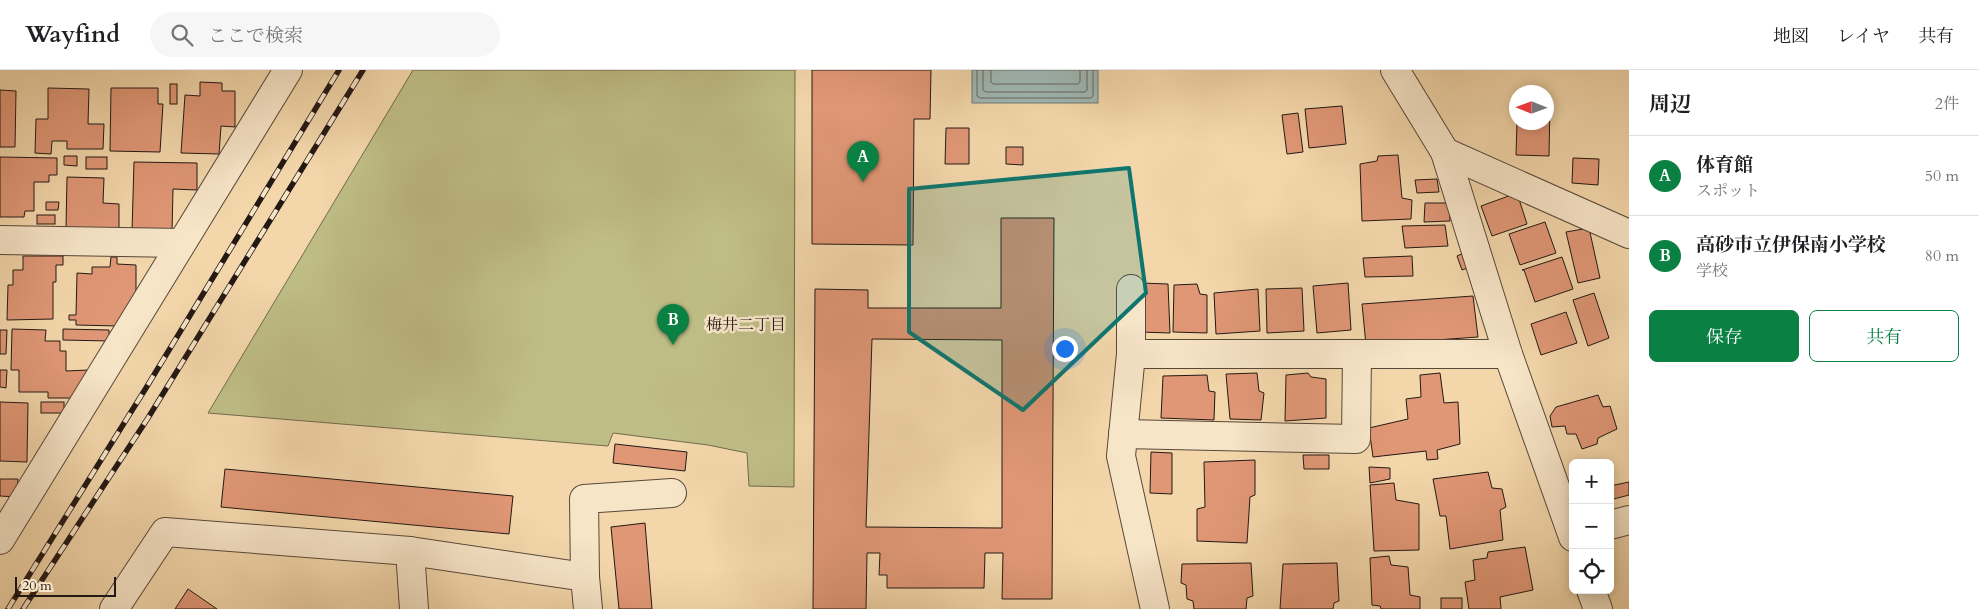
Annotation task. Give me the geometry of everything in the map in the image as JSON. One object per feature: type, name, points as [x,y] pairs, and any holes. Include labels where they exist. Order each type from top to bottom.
[{"type":"street","points":[[0,540],[288,70]]},
{"type":"street","points":[[1395,70],[1445,152],[1508,354],[1569,525]]},
{"type":"street","points":[[1445,152],[1629,234]]},
{"type":"street","points":[[0,240],[181,244]]},
{"type":"street","points":[[1131,289],[1131,354],[1121,456],[1156,609]]},
{"type":"street","points":[[1131,354],[1508,354]]},
{"type":"street","points":[[1123,434],[1356,440],[1357,354]]},
{"type":"street","points":[[588,609],[585,577],[584,499],[672,493]]},
{"type":"street","points":[[1614,524],[1629,520]]},
{"type":"street","points":[[114,609],[165,532],[410,550],[585,577]]},
{"type":"street","points":[[410,550],[414,609]]},
{"type":"street","points":[[1592,594],[1598,609]]},
{"type":"highlighted area","points":[[1129,168],[1146,293],[1023,410],[909,332],[909,189]]},
{"type":"shaded area","points":[[413,70],[795,70],[794,487],[749,486],[747,453],[708,445],[613,433],[608,446],[208,413]]},
{"type":"water","points":[[972,70],[1098,70],[1098,103],[972,103]]},
{"type":"building","points":[[812,70],[931,70],[930,119],[914,119],[913,245],[812,244]]},
{"type":"building","points":[[200,82],[222,83],[222,91],[235,91],[235,127],[221,126],[219,154],[181,153],[185,95],[200,96]]},
{"type":"building","points":[[170,84],[177,84],[177,104],[170,104]]},
{"type":"building","points":[[48,88],[89,89],[88,124],[104,124],[103,149],[67,149],[67,141],[52,141],[51,154],[35,153],[36,119],[48,119]]},
{"type":"building","points":[[111,88],[158,88],[158,104],[163,104],[160,152],[110,151]]},
{"type":"building","points":[[0,90],[16,91],[15,147],[0,147]]},
{"type":"building","points":[[1342,106],[1346,144],[1309,148],[1305,109]]},
{"type":"building","points":[[1298,113],[1303,152],[1287,154],[1282,115]]},
{"type":"building","points":[[946,128],[969,128],[969,164],[945,164]]},
{"type":"building","points":[[1517,130],[1549,130],[1549,156],[1516,155]]},
{"type":"building","points":[[1006,147],[1023,147],[1023,165],[1006,164]]},
{"type":"building","points":[[1398,155],[1402,198],[1412,200],[1411,219],[1362,221],[1360,164],[1377,161],[1378,156]]},
{"type":"building","points":[[64,156],[77,156],[77,166],[64,165]]},
{"type":"building","points":[[0,157],[57,158],[57,175],[49,175],[49,182],[34,182],[34,211],[25,211],[24,217],[0,217]]},
{"type":"building","points":[[86,157],[107,157],[107,169],[86,169]]},
{"type":"building","points":[[1573,158],[1599,159],[1598,185],[1572,183]]},
{"type":"building","points":[[134,162],[197,163],[197,190],[173,189],[172,232],[132,231]]},
{"type":"building","points":[[67,177],[104,178],[103,203],[119,204],[119,229],[66,228]]},
{"type":"building","points":[[1437,179],[1439,192],[1417,193],[1415,180]]},
{"type":"building","points":[[1517,193],[1527,224],[1492,236],[1481,206]]},
{"type":"building","points":[[46,202],[59,202],[58,210],[46,210]]},
{"type":"building","points":[[1425,203],[1449,203],[1450,221],[1424,222]]},
{"type":"building","points":[[37,215],[55,215],[55,224],[37,224]]},
{"type":"building","points":[[1001,218],[1054,218],[1052,599],[1002,599],[1003,553],[985,553],[984,588],[887,588],[887,575],[879,575],[880,553],[867,553],[866,609],[813,609],[815,289],[868,290],[868,308],[1001,308]],"holes":[[[872,339],[1002,340],[1002,528],[866,527]]]},
{"type":"building","points":[[1545,222],[1556,253],[1520,265],[1509,234]]},
{"type":"building","points":[[1445,225],[1448,246],[1405,248],[1402,226]]},
{"type":"building","points":[[1589,228],[1600,278],[1578,283],[1566,232]]},
{"type":"building","points":[[1464,253],[1470,267],[1462,270],[1457,256]]},
{"type":"building","points":[[23,256],[63,256],[63,265],[56,265],[56,282],[53,282],[53,319],[7,320],[8,285],[13,285],[13,270],[23,270]]},
{"type":"building","points":[[1412,256],[1413,276],[1365,277],[1363,258]]},
{"type":"building","points":[[111,257],[117,257],[117,264],[136,265],[136,295],[118,326],[76,325],[76,320],[69,320],[69,315],[76,315],[77,273],[92,274],[92,267],[110,267]]},
{"type":"building","points":[[1562,257],[1573,289],[1535,302],[1524,270],[1522,270]]},
{"type":"building","points":[[1141,283],[1168,284],[1170,333],[1140,332]]},
{"type":"building","points":[[1348,283],[1351,330],[1317,333],[1313,286]]},
{"type":"building","points":[[1197,284],[1200,294],[1207,295],[1207,333],[1173,332],[1174,285]]},
{"type":"building","points":[[1302,288],[1304,331],[1267,333],[1266,289]]},
{"type":"building","points":[[1258,289],[1260,331],[1216,334],[1214,293]]},
{"type":"building","points":[[1594,293],[1609,338],[1588,346],[1573,300]]},
{"type":"building","points":[[1473,296],[1478,337],[1366,345],[1362,304]]},
{"type":"building","points":[[1566,312],[1577,343],[1541,355],[1531,324]]},
{"type":"building","points":[[12,329],[46,330],[45,341],[60,341],[60,351],[66,351],[66,371],[89,370],[75,398],[48,398],[48,392],[19,392],[19,370],[11,370]]},
{"type":"building","points":[[63,329],[109,330],[109,341],[63,340]]},
{"type":"building","points":[[0,330],[7,330],[6,354],[0,354]]},
{"type":"building","points":[[0,370],[7,370],[6,388],[0,387]]},
{"type":"building","points":[[1257,373],[1259,391],[1264,393],[1261,420],[1230,419],[1226,374]]},
{"type":"building","points":[[1308,373],[1311,377],[1326,379],[1326,418],[1285,421],[1286,375]]},
{"type":"building","points":[[1440,373],[1444,403],[1458,402],[1460,444],[1437,450],[1438,459],[1427,460],[1426,451],[1373,457],[1369,428],[1408,419],[1406,399],[1421,397],[1420,375]]},
{"type":"building","points":[[1207,375],[1209,391],[1215,392],[1214,420],[1161,418],[1163,376]]},
{"type":"building","points":[[1598,395],[1603,407],[1610,406],[1617,429],[1598,438],[1597,444],[1582,449],[1576,434],[1567,434],[1565,426],[1552,427],[1550,416],[1556,407]]},
{"type":"building","points":[[0,402],[28,403],[27,462],[0,461]]},
{"type":"building","points":[[41,402],[64,402],[64,413],[41,413]]},
{"type":"building","points":[[615,444],[687,452],[685,471],[613,463]]},
{"type":"building","points":[[1151,452],[1172,453],[1172,494],[1150,493]]},
{"type":"building","points":[[1303,455],[1329,455],[1329,469],[1304,469]]},
{"type":"building","points":[[1255,460],[1255,495],[1250,497],[1247,543],[1197,541],[1197,509],[1205,507],[1204,462]]},
{"type":"building","points":[[1369,467],[1390,468],[1390,479],[1370,483]]},
{"type":"building","points":[[225,469],[513,496],[509,534],[221,507]]},
{"type":"building","points":[[1488,472],[1492,488],[1502,489],[1506,507],[1500,510],[1503,540],[1450,549],[1446,516],[1440,516],[1433,479]]},
{"type":"building","points":[[0,479],[18,479],[17,497],[0,496]]},
{"type":"building","points":[[1629,482],[1629,495],[1614,499],[1614,485]]},
{"type":"building","points":[[1394,483],[1396,500],[1419,504],[1419,550],[1374,551],[1370,485]]},
{"type":"building","points":[[645,523],[652,609],[619,609],[611,527]]},
{"type":"building","points":[[1525,547],[1533,590],[1500,597],[1501,609],[1469,609],[1465,582],[1475,580],[1473,560],[1487,558],[1488,552]]},
{"type":"building","points":[[1389,556],[1391,565],[1408,567],[1410,595],[1420,597],[1420,609],[1381,609],[1380,606],[1372,605],[1370,558]]},
{"type":"building","points":[[1251,563],[1253,596],[1247,598],[1246,609],[1194,609],[1193,601],[1187,599],[1186,585],[1181,583],[1182,564]]},
{"type":"building","points":[[1337,563],[1339,601],[1334,603],[1333,609],[1280,609],[1283,564]]},
{"type":"building","points":[[188,589],[217,609],[175,609]]},
{"type":"building","points":[[1441,598],[1462,598],[1462,609],[1441,609]]},
{"type":"railway","points":[[8,609],[146,388],[339,70]]},
{"type":"railway","points":[[23,609],[148,418],[363,70]]},
{"type":"place","name":"体育館","points":[[863,182]]},
{"type":"place","name":"高砂市立伊保南小学校","points":[[673,345]]},
{"type":"district","name":"梅井二丁目","points":[[746,325]]}]
